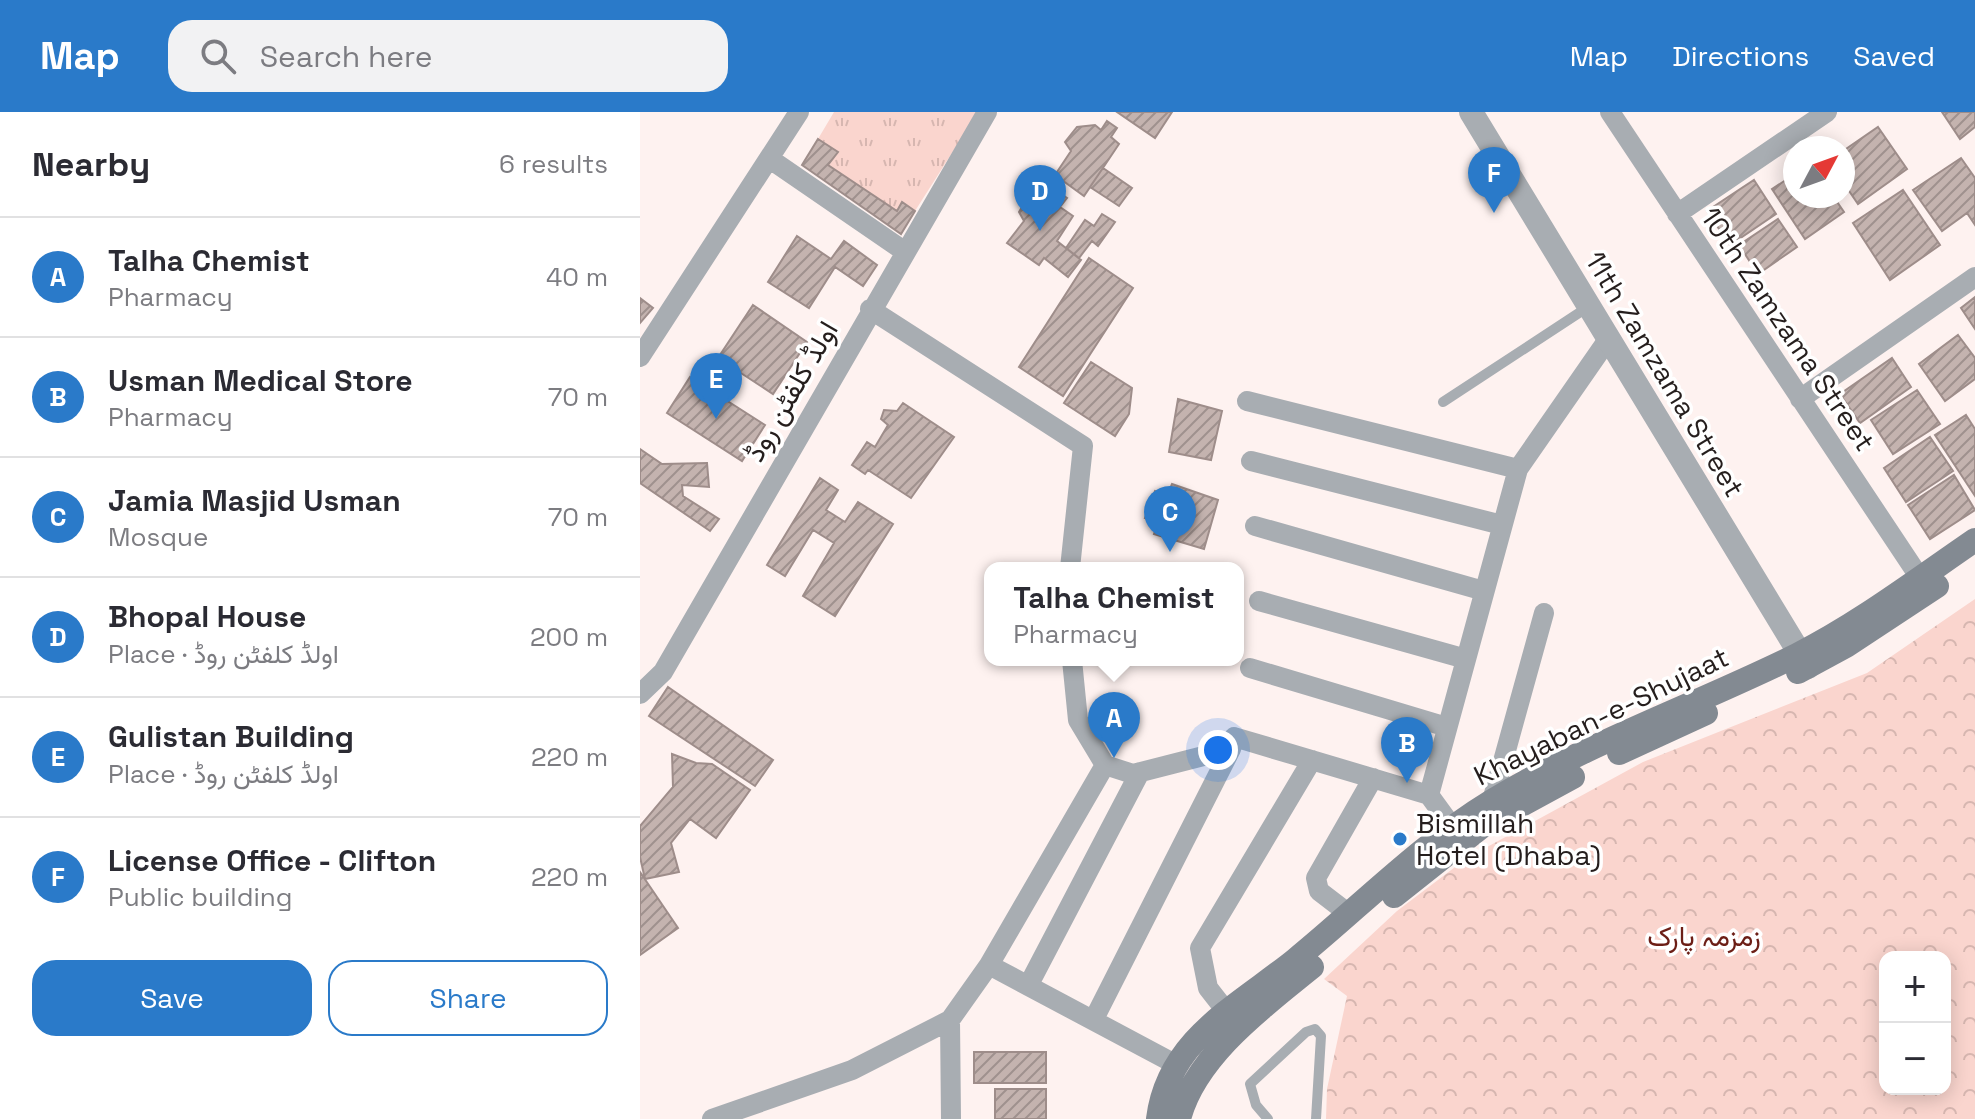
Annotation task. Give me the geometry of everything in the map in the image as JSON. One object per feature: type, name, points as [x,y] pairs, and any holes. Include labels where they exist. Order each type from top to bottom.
[{"type":"main road","name":"Khayaban-e-Shujaat","points":[[1173,1114],[1175,1064],[1206,1027],[1453,828],[1492,801],[1655,717],[1804,660],[1975,540]]},
{"type":"main road","name":"Khayaban-e-Shujaat","points":[[1173,1114],[1239,1026],[1447,851],[1481,827],[1609,757],[1804,660],[1975,560]]},
{"type":"street","points":[[640,357],[799,112]]},
{"type":"street","name":"اولڈ کلفٹن روڈ","points":[[640,694],[663,672],[870,309],[987,112]]},
{"type":"street","name":"11th Zamzama Street","points":[[1471,112],[1804,660]]},
{"type":"street","name":"10th Zamzama Street","points":[[1610,112],[1920,578]]},
{"type":"street","points":[[1677,214],[1827,112]]},
{"type":"street","points":[[770,159],[904,251]]},
{"type":"street","points":[[1800,399],[1975,277]]},
{"type":"street","points":[[870,309],[1083,446],[1071,562]]},
{"type":"street","points":[[1429,795],[1518,469],[1609,338]]},
{"type":"street","points":[[1247,401],[1518,469]]},
{"type":"street","points":[[1251,461],[1502,525]]},
{"type":"street","points":[[1255,526],[1484,591]]},
{"type":"street","points":[[1259,601],[1466,659]]},
{"type":"street","points":[[1492,801],[1544,613]]},
{"type":"street","points":[[1073,666],[1078,720],[1105,765],[1133,774],[1231,749]]},
{"type":"street","points":[[1250,668],[1447,727]]},
{"type":"street","points":[[1094,1019],[1231,749],[1234,737],[1429,795],[1453,828]]},
{"type":"street","points":[[1226,1011],[1208,988],[1200,948],[1312,760]]},
{"type":"street","points":[[712,1119],[852,1070],[950,1020],[989,965],[1105,765]]},
{"type":"street","points":[[1028,986],[1140,772]]},
{"type":"street","points":[[1349,914],[1319,891],[1316,878],[1373,778]]},
{"type":"street","points":[[989,965],[1175,1064]]},
{"type":"street","points":[[950,1020],[951,1119]]},
{"type":"lane","points":[[1443,402],[1590,306]]},
{"type":"lane","points":[[1268,1119],[1256,1105],[1250,1084],[1310,1029],[1321,1036],[1316,1119]]},
{"type":"green space","points":[[834,112],[978,112],[915,211],[902,203],[897,211],[828,165],[837,152],[818,139]]},
{"type":"green space","name":"زمزمہ پارک","points":[[1975,599],[1975,1119],[1326,1119],[1327,1089],[1347,996],[1324,979],[1397,911],[1467,858],[1643,762],[1867,673]]},
{"type":"building","points":[[1117,112],[1172,112],[1155,138]]},
{"type":"building","points":[[1942,112],[1975,112],[1975,127],[1960,139]]},
{"type":"building","points":[[1107,121],[1117,128],[1111,137],[1119,144],[1084,196],[1055,175],[1071,151],[1065,142],[1077,127],[1095,125],[1101,130]]},
{"type":"building","points":[[1878,127],[1907,169],[1858,204],[1855,200],[1855,143]]},
{"type":"building","points":[[818,139],[838,152],[828,165],[897,211],[902,202],[915,211],[901,234],[802,165]]},
{"type":"building","points":[[1961,158],[1975,178],[1975,225],[1967,213],[1942,231],[1913,190]]},
{"type":"building","points":[[1103,168],[1132,188],[1119,206],[1090,187]]},
{"type":"building","points":[[1754,180],[1776,214],[1730,245],[1707,211]]},
{"type":"building","points":[[1783,182],[1783,206],[1772,189]]},
{"type":"building","points":[[1903,190],[1940,245],[1890,280],[1853,223]]},
{"type":"building","points":[[1057,191],[1067,198],[1060,207],[1073,216],[1057,241],[1081,260],[1068,277],[1044,258],[1039,265],[1007,243],[1024,221],[1019,212],[1028,197],[1046,196],[1051,200]]},
{"type":"building","points":[[1785,208],[1841,208],[1844,212],[1805,239]]},
{"type":"building","points":[[1102,214],[1115,222],[1098,246],[1092,241],[1079,258],[1066,248],[1085,220],[1094,226]]},
{"type":"building","points":[[1778,219],[1797,247],[1758,274],[1739,245]]},
{"type":"building","points":[[797,236],[831,259],[844,241],[877,265],[863,286],[835,267],[809,308],[768,282]]},
{"type":"building","points":[[1089,258],[1133,288],[1063,396],[1019,367]]},
{"type":"building","points":[[1975,297],[1975,329],[1961,308]]},
{"type":"building","points":[[640,298],[653,308],[640,323]]},
{"type":"building","points":[[753,305],[807,342],[773,394],[718,358]]},
{"type":"building","points":[[1958,335],[1975,358],[1975,379],[1945,401],[1919,364]]},
{"type":"building","points":[[1892,358],[1911,387],[1860,423],[1840,394]]},
{"type":"building","points":[[1091,362],[1132,388],[1129,414],[1115,436],[1064,403]]},
{"type":"building","points":[[690,377],[765,425],[742,461],[667,413]]},
{"type":"building","points":[[1917,390],[1940,424],[1893,454],[1871,420]]},
{"type":"building","points":[[1178,399],[1222,411],[1211,460],[1169,452]]},
{"type":"building","points":[[903,403],[954,437],[911,498],[868,470],[865,474],[852,465],[867,442],[875,447],[888,425],[881,419],[884,410],[897,411]]},
{"type":"building","points":[[1966,415],[1975,429],[1975,496],[1935,435]]},
{"type":"building","points":[[1930,437],[1953,471],[1906,502],[1884,468]]},
{"type":"building","points":[[640,449],[662,464],[707,463],[709,487],[682,485],[683,496],[719,519],[710,531],[640,483]]},
{"type":"building","points":[[1954,475],[1975,510],[1930,539],[1908,505]]},
{"type":"building","points":[[820,478],[838,490],[826,510],[845,522],[858,502],[893,524],[835,616],[803,596],[834,543],[813,530],[785,576],[767,565]]},
{"type":"building","points":[[1172,484],[1218,500],[1204,549],[1154,534],[1158,522],[1145,518],[1155,491],[1167,496]]},
{"type":"building","points":[[668,687],[773,760],[755,786],[649,716]]},
{"type":"building","points":[[672,754],[696,763],[712,764],[750,790],[716,838],[690,819],[671,843],[679,872],[645,879],[640,857],[640,826],[673,787]]},
{"type":"building","points":[[640,872],[678,928],[640,955]]},
{"type":"building","points":[[974,1052],[1046,1052],[1046,1083],[974,1083]]},
{"type":"building","points":[[995,1089],[1046,1089],[1046,1119],[995,1119]]},
{"type":"place","name":"License Office - Clifton","points":[[1494,213]]},
{"type":"place","name":"Bhopal House","points":[[1040,231]]},
{"type":"place","name":"Gulistan Building","points":[[716,419]]},
{"type":"place","name":"Jamia Masjid Usman","points":[[1170,552]]},
{"type":"place","name":"Talha Chemist","points":[[1114,758]]},
{"type":"place","name":"Usman Medical Store","points":[[1407,783]]},
{"type":"place","name":"Bismillah Hotel (Dhaba)","points":[[1400,839]]}]
